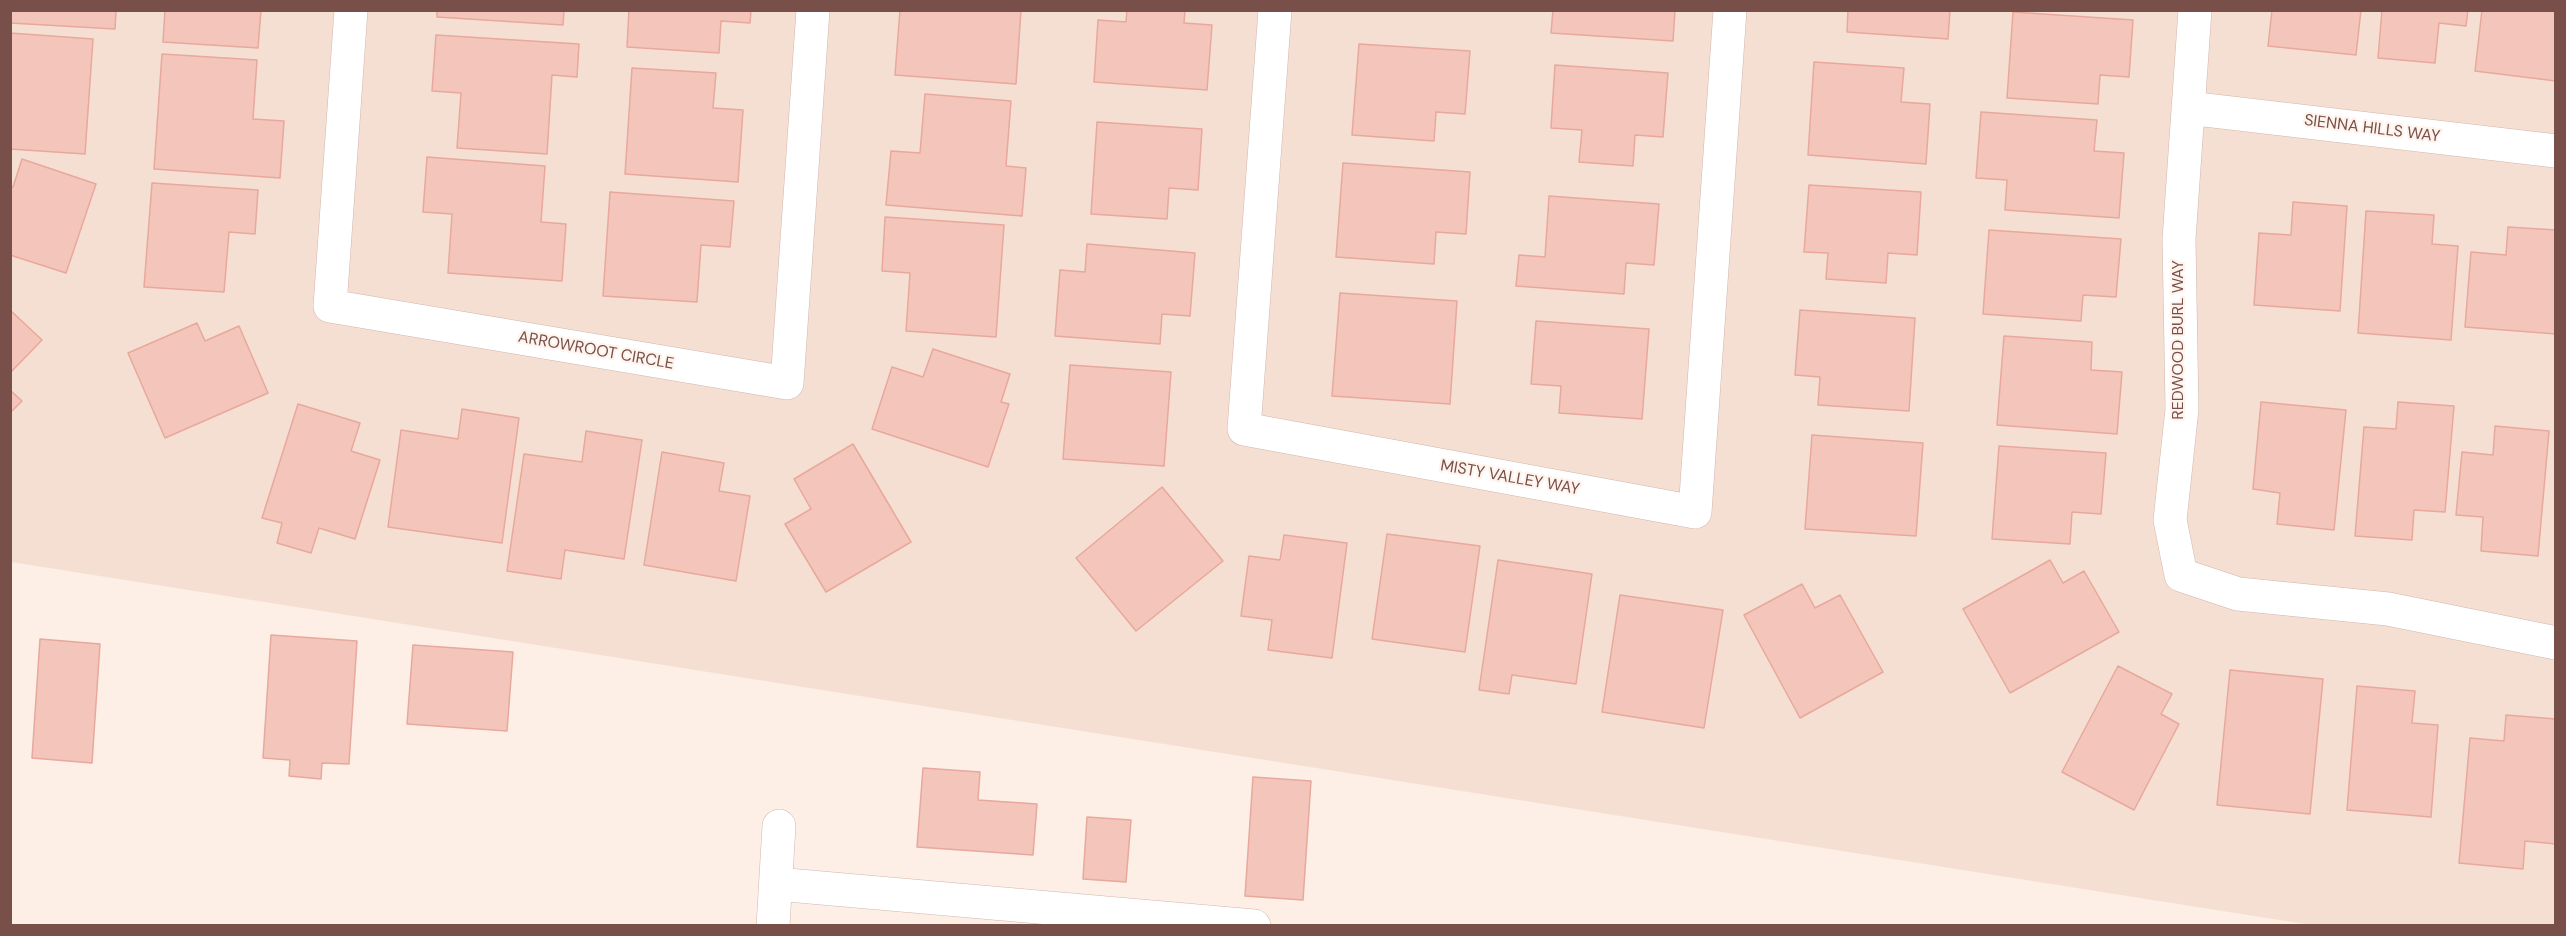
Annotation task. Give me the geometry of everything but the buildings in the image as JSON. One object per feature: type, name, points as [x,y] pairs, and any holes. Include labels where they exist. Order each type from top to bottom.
[{"type":"street","name":"ARROWROOT CIRCLE","points":[[351,10],[330,306],[787,382],[813,10]]},
{"type":"street","name":"MISTY VALLEY WAY","points":[[1275,10],[1244,429],[1695,512],[1730,10]]},
{"type":"street","name":"REDWOOD BURL WAY","points":[[2195,10],[2179,239],[2181,409],[2170,520],[2181,575],[2238,594],[2388,609],[2556,643]]},
{"type":"street","name":"SIENNA HILLS WAY","points":[[2188,108],[2556,150]]},
{"type":"street","points":[[773,926],[779,826]]},
{"type":"street","points":[[776,884],[1254,926]]},
{"type":"shaded area","points":[[10,11],[2555,11],[2555,925],[2311,925],[11,562]]}]
